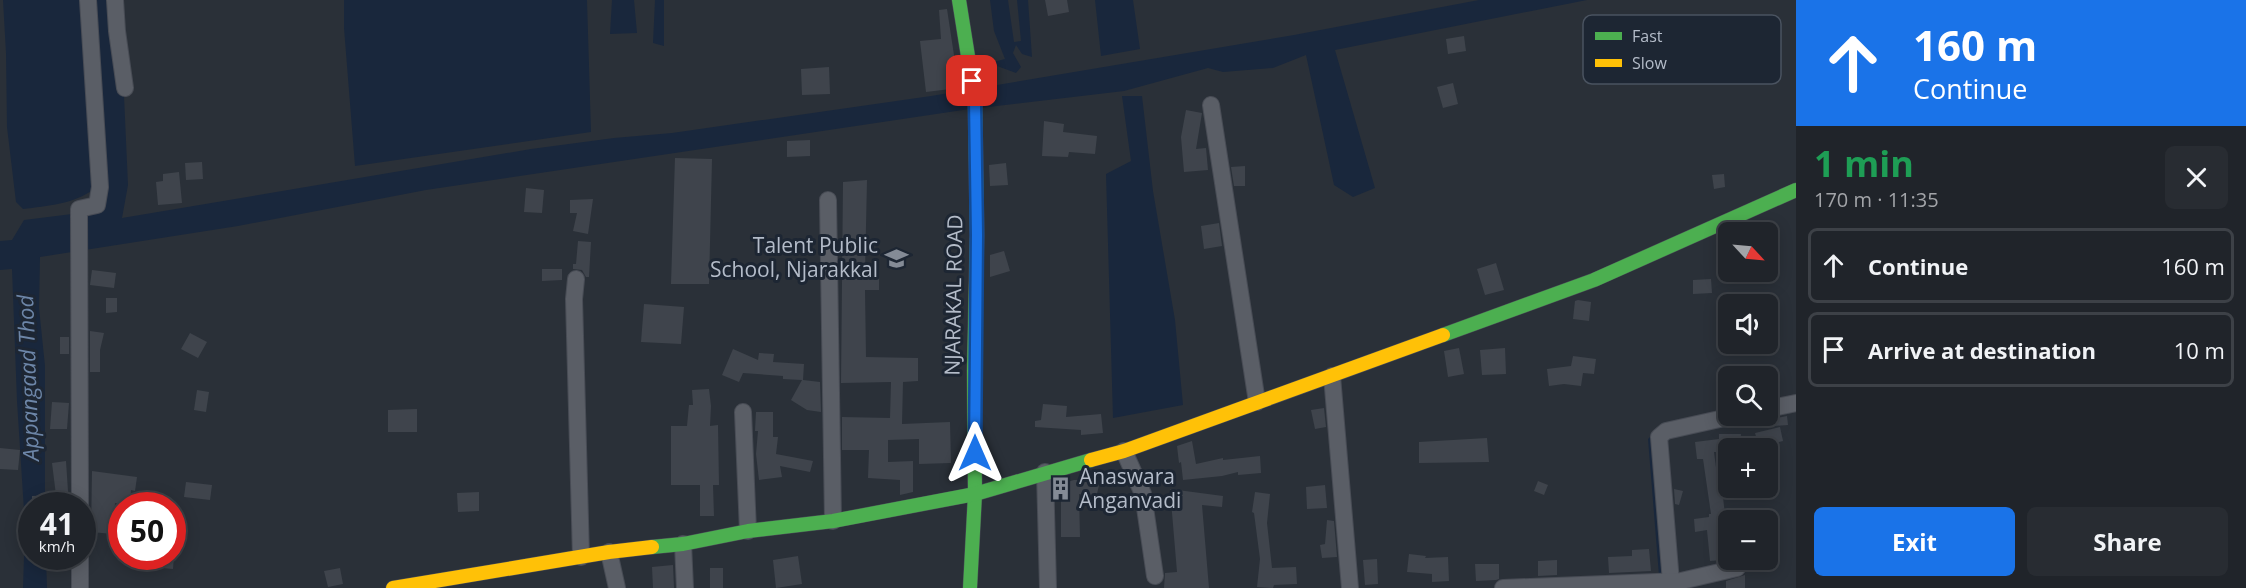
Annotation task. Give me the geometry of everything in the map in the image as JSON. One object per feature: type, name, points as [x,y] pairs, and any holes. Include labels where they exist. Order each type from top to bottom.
[{"type":"street","points":[[80,492],[79,209],[97,205],[100,187],[88,0]]},
{"type":"street","points":[[115,0],[125,88]]},
{"type":"street","name":"NJARAKAL ROAD","points":[[958,0],[975,100],[977,235],[974,371],[975,494],[970,588]]},
{"type":"street","points":[[1211,105],[1257,402]]},
{"type":"street","points":[[393,588],[609,552],[683,544],[748,531],[833,521],[975,494],[1124,451],[1594,280],[1796,190]]},
{"type":"street","points":[[828,200],[833,521]]},
{"type":"street","points":[[576,279],[574,299],[581,557]]},
{"type":"street","points":[[1332,376],[1350,588]]},
{"type":"street","points":[[1778,407],[1796,403]]},
{"type":"street","points":[[743,412],[748,531]]},
{"type":"street","points":[[1656,584],[1659,437],[1666,431],[1718,419]]},
{"type":"street","points":[[1124,451],[1143,494],[1155,576]]},
{"type":"street","points":[[1045,472],[1048,588]]},
{"type":"street","points":[[683,544],[685,588]]},
{"type":"street","points":[[609,552],[617,588]]},
{"type":"street","points":[[80,570],[80,588]]},
{"type":"street","points":[[1503,588],[1656,584],[1727,570]]},
{"type":"water","points":[[3,0],[83,0],[94,189],[78,198],[23,209],[16,202],[7,127]]},
{"type":"water","name":"Appangaad Thod","points":[[92,0],[109,0],[116,70],[124,96],[128,185],[122,218],[531,149],[672,133],[931,96],[1294,35],[1479,0],[1587,0],[1335,50],[1375,188],[1353,197],[1334,185],[1306,55],[1273,68],[1223,72],[1208,68],[1124,91],[963,110],[426,190],[238,226],[40,257],[39,308],[45,366],[45,492],[23,492],[12,269],[0,270],[0,241],[12,240],[24,220],[96,211]]},
{"type":"water","points":[[344,0],[587,0],[591,132],[355,166],[344,28]]},
{"type":"water","points":[[612,0],[634,0],[637,33],[610,34]]},
{"type":"water","points":[[655,0],[664,0],[664,46],[653,43]]},
{"type":"water","points":[[990,0],[1008,0],[1014,42],[1021,41],[1017,0],[1028,0],[1032,57],[1022,54],[1016,45],[1013,53],[1021,67],[1016,73],[989,63],[1005,59],[994,31]]},
{"type":"water","points":[[1095,0],[1133,0],[1140,49],[1101,56]]},
{"type":"water","points":[[1122,96],[1142,96],[1153,191],[1175,320],[1183,405],[1113,418],[1106,174],[1131,161]]},
{"type":"water","points":[[1654,433],[1667,568],[1660,588],[1648,439]]},
{"type":"water","points":[[24,570],[46,570],[47,588],[23,588]]},
{"type":"building","points":[[1045,0],[1067,0],[1069,12],[1048,16]]},
{"type":"building","points":[[947,9],[959,88],[926,92],[920,41],[941,39],[939,10]]},
{"type":"building","points":[[1464,36],[1466,51],[1448,54],[1446,39]]},
{"type":"building","points":[[829,67],[830,94],[802,95],[801,69]]},
{"type":"building","points":[[1453,83],[1458,104],[1443,108],[1437,87]]},
{"type":"building","points":[[1186,110],[1202,113],[1196,149],[1206,148],[1208,170],[1184,172],[1181,137]]},
{"type":"building","points":[[1044,121],[1064,124],[1063,132],[1097,136],[1095,154],[1069,152],[1068,157],[1042,156]]},
{"type":"building","points":[[810,140],[810,156],[787,157],[787,141]]},
{"type":"building","points":[[675,158],[712,159],[709,284],[671,284]]},
{"type":"building","points":[[202,162],[203,179],[186,180],[185,163]]},
{"type":"building","points":[[1006,163],[1008,185],[990,186],[989,165]]},
{"type":"building","points":[[1245,166],[1245,186],[1234,186],[1231,167]]},
{"type":"building","points":[[179,172],[182,203],[158,205],[156,182],[163,181],[163,174]]},
{"type":"building","points":[[1724,174],[1725,187],[1714,189],[1712,175]]},
{"type":"building","points":[[867,180],[865,272],[879,272],[879,290],[865,290],[866,357],[918,358],[918,381],[903,382],[902,424],[950,422],[951,463],[919,464],[919,439],[888,440],[888,462],[913,461],[913,492],[900,495],[900,480],[868,478],[869,450],[842,450],[842,417],[890,418],[891,382],[841,383],[843,182]]},
{"type":"building","points":[[526,188],[544,190],[542,213],[524,212]]},
{"type":"building","points":[[593,199],[588,234],[573,231],[577,213],[570,213],[570,200]]},
{"type":"building","points":[[1219,223],[1222,246],[1204,249],[1201,226]]},
{"type":"building","points":[[578,241],[591,242],[589,277],[586,277],[582,270],[573,269],[573,264],[576,264]]},
{"type":"building","points":[[1004,251],[1010,271],[990,277],[990,255]]},
{"type":"building","points":[[1496,263],[1504,290],[1485,295],[1477,269]]},
{"type":"building","points":[[542,269],[562,269],[562,280],[542,281]]},
{"type":"building","points":[[92,270],[116,273],[114,288],[90,285]]},
{"type":"building","points":[[1711,279],[1712,293],[1693,294],[1693,280]]},
{"type":"building","points":[[106,298],[117,298],[117,312],[106,313]]},
{"type":"building","points":[[1575,301],[1591,302],[1589,321],[1573,319]]},
{"type":"building","points":[[644,304],[684,307],[681,344],[641,342]]},
{"type":"building","points":[[90,331],[104,333],[100,350],[100,372],[90,372]]},
{"type":"building","points":[[190,333],[207,342],[198,358],[181,349]]},
{"type":"building","points":[[60,337],[69,337],[69,354],[60,354]]},
{"type":"building","points":[[1459,348],[1464,374],[1448,377],[1444,351]]},
{"type":"building","points":[[1505,348],[1506,374],[1482,375],[1480,350]]},
{"type":"building","points":[[733,349],[758,360],[759,353],[774,354],[773,362],[804,364],[803,380],[820,382],[821,412],[807,410],[791,400],[802,380],[743,373],[739,382],[722,375]]},
{"type":"building","points":[[1573,356],[1596,359],[1594,374],[1583,373],[1581,386],[1564,384],[1549,386],[1547,369],[1571,366]]},
{"type":"building","points":[[709,389],[710,426],[718,425],[719,485],[713,485],[714,516],[700,516],[700,485],[671,485],[671,426],[687,426],[689,405],[693,405],[692,390]]},
{"type":"building","points":[[197,390],[209,392],[206,412],[194,410]]},
{"type":"building","points":[[52,402],[69,403],[67,429],[50,429]]},
{"type":"building","points":[[1043,404],[1067,406],[1066,417],[1101,414],[1103,433],[1081,435],[1081,430],[1035,427],[1035,421],[1041,420]]},
{"type":"building","points":[[1324,408],[1326,427],[1315,429],[1311,410]]},
{"type":"building","points":[[417,409],[417,432],[388,432],[388,410]]},
{"type":"building","points":[[756,412],[773,412],[773,437],[778,437],[776,454],[813,461],[810,472],[780,466],[782,477],[759,480],[756,454],[758,431],[755,431]]},
{"type":"building","points":[[1787,416],[1788,425],[1778,426],[1778,418]]},
{"type":"building","points":[[1780,427],[1783,441],[1778,442],[1778,438],[1756,438],[1755,433]]},
{"type":"building","points":[[1719,434],[1741,434],[1741,438],[1719,438]]},
{"type":"building","points":[[1487,438],[1489,462],[1419,463],[1419,442]]},
{"type":"building","points":[[1718,439],[1718,452],[1714,452],[1718,475],[1718,498],[1723,498],[1724,510],[1718,510],[1718,560],[1710,561],[1707,530],[1695,532],[1694,519],[1709,517],[1711,514],[1703,459],[1697,459],[1695,442]]},
{"type":"building","points":[[1192,441],[1196,464],[1223,458],[1223,460],[1260,456],[1261,473],[1238,475],[1238,472],[1183,480],[1177,446]]},
{"type":"building","points":[[0,448],[20,450],[18,470],[0,469]]},
{"type":"building","points":[[66,461],[68,492],[56,492],[52,463]]},
{"type":"building","points":[[92,471],[137,477],[135,491],[108,492],[108,534],[96,532],[96,492],[92,492]]},
{"type":"building","points":[[1087,477],[1100,481],[1096,498],[1079,494],[1080,537],[1061,537],[1061,499],[1056,499],[1056,485],[1074,480],[1086,480]]},
{"type":"building","points":[[1538,481],[1548,485],[1544,495],[1534,491]]},
{"type":"building","points":[[186,482],[212,485],[210,500],[186,497]]},
{"type":"building","points":[[1325,485],[1327,508],[1307,509],[1306,487]]},
{"type":"building","points":[[1170,489],[1223,496],[1222,507],[1202,505],[1209,588],[1164,588],[1165,573],[1177,572]]},
{"type":"building","points":[[1674,489],[1683,491],[1679,505],[1675,504]]},
{"type":"building","points":[[479,492],[479,511],[458,512],[457,493]]},
{"type":"building","points":[[1255,492],[1270,494],[1267,523],[1272,568],[1296,567],[1297,584],[1274,585],[1273,588],[1257,587],[1260,559],[1254,513],[1252,512]]},
{"type":"building","points":[[1327,520],[1334,521],[1337,557],[1322,558],[1320,545],[1325,544]]},
{"type":"building","points":[[1649,549],[1651,571],[1609,573],[1608,557],[1632,556],[1632,550]]},
{"type":"building","points":[[1409,554],[1426,556],[1425,558],[1448,557],[1449,581],[1432,582],[1432,574],[1407,572]]},
{"type":"building","points":[[798,556],[802,584],[776,588],[773,560]]},
{"type":"building","points":[[1377,559],[1378,584],[1365,585],[1363,560]]},
{"type":"building","points":[[1557,560],[1557,575],[1538,576],[1538,561]]},
{"type":"building","points":[[1475,564],[1499,564],[1499,579],[1476,581]]},
{"type":"building","points":[[673,565],[674,588],[653,588],[652,567]]},
{"type":"building","points":[[340,568],[343,584],[328,587],[324,571]]},
{"type":"building","points":[[710,568],[723,568],[723,588],[710,588]]},
{"type":"building","points":[[1745,575],[1745,588],[1726,588],[1726,581]]},
{"type":"traffic: fast","points":[[959,0],[975,100],[977,235],[974,371],[975,494],[970,588]]},
{"type":"traffic: fast","points":[[1443,335],[1594,280],[1796,190]]},
{"type":"traffic: fast","points":[[652,547],[683,544],[748,531],[833,521],[975,494],[1091,460]]},
{"type":"traffic: slow","points":[[1091,460],[1124,451],[1443,335]]},
{"type":"traffic: slow","points":[[393,588],[652,547]]},
{"type":"place","name":"Talent Public School, Njarakkal","points":[[896,258]]},
{"type":"place","name":"Anaswara Anganvadi","points":[[1061,489]]},
{"type":"route","points":[[972,81],[975,100],[977,235],[975,453]]}]
